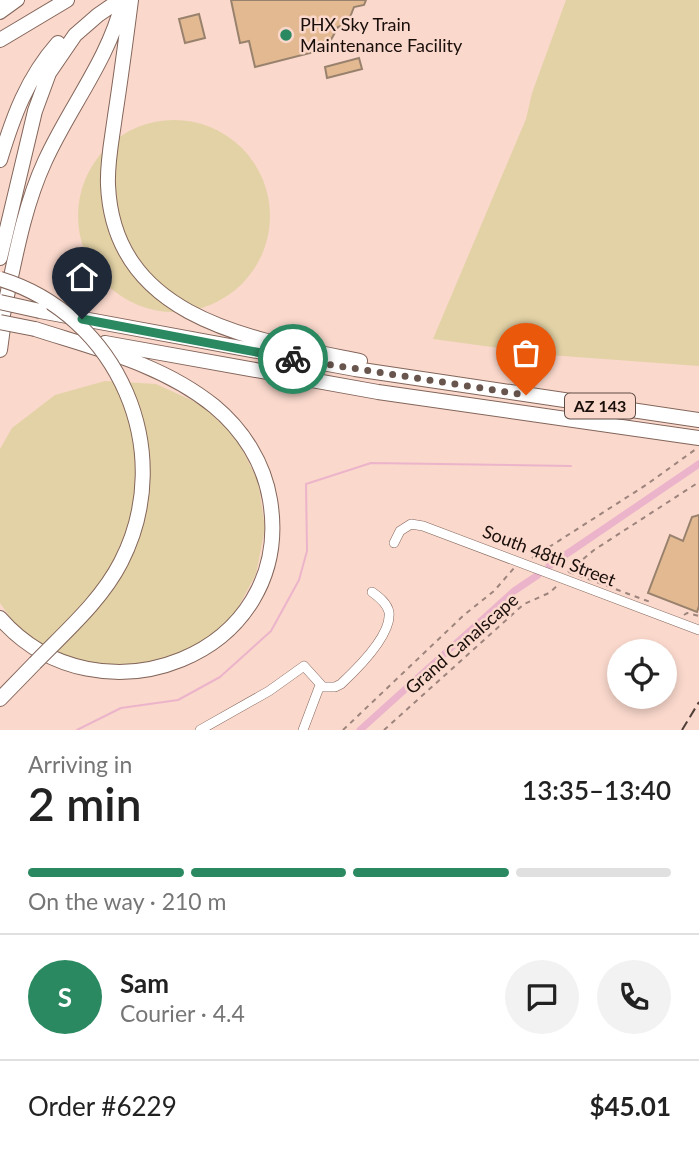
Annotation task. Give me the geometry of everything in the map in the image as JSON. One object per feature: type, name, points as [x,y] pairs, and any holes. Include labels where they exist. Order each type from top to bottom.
[{"type":"highway","points":[[0,40],[67,0]]},
{"type":"highway","points":[[0,160],[17,108],[35,73],[63,38],[103,7],[122,0]]},
{"type":"highway","points":[[0,328],[3,301],[34,188],[50,151],[104,56],[122,0]]},
{"type":"highway","points":[[131,0],[108,186],[122,242],[139,271],[155,288],[184,310],[232,330],[345,358],[443,376],[501,392]]},
{"type":"highway","points":[[0,258],[41,91],[48,73],[63,49],[103,7]]},
{"type":"highway","points":[[0,279],[29,290],[54,304],[97,342],[127,391],[137,420],[143,480],[134,532],[121,563],[97,598],[0,699]]},
{"type":"highway","points":[[0,350],[3,301]]},
{"type":"highway","name":"AZ 143","points":[[3,301],[40,311],[258,353],[699,420]]},
{"type":"highway","name":"AZ 143","points":[[0,322],[307,380],[695,438]]},
{"type":"highway","points":[[0,618],[30,648],[73,670],[114,678],[163,672],[204,653],[233,628],[258,590],[267,567],[271,544],[272,510],[262,471],[247,442],[228,419],[189,388],[148,367],[35,329]]},
{"type":"main road","points":[[0,13],[18,0]]},
{"type":"street","name":"South 48th Street","points":[[394,542],[400,531],[411,524],[444,533],[564,576],[699,630]]},
{"type":"street","points":[[200,730],[269,691],[304,666],[320,685],[329,688],[341,684],[382,637],[388,622],[389,610],[383,600],[372,592]]},
{"type":"street","points":[[303,730],[320,685]]},
{"type":"path","points":[[343,730],[464,615],[495,591],[515,567],[646,485],[699,447]]},
{"type":"path","name":"Grand Canalscape","points":[[384,730],[524,604],[549,593],[594,550],[699,482]]},
{"type":"path","points":[[564,576],[660,606]]},
{"type":"path","points":[[684,615],[687,613],[699,616]]},
{"type":"shaded area","points":[[566,0],[699,0],[699,366],[549,355],[433,339],[526,119],[532,93]]},
{"type":"shaded area","points":[[174,120],[211,127],[242,148],[263,179],[270,216],[263,253],[242,284],[211,305],[174,312],[137,305],[106,284],[85,253],[78,216],[85,179],[106,148],[137,127]]},
{"type":"shaded area","points":[[105,381],[156,384],[202,405],[237,439],[258,481],[265,528],[256,574],[234,615],[199,647],[155,666],[112,670],[63,659],[20,631],[0,603],[0,449],[12,428],[55,395]]},
{"type":"building","name":"PHX Sky Train Maintenance Facility","points":[[231,0],[366,0],[364,5],[354,7],[347,25],[338,27],[326,49],[255,67],[249,41],[240,43]]},
{"type":"building","points":[[199,14],[205,38],[185,43],[179,19]]},
{"type":"building","points":[[359,58],[362,69],[327,78],[325,67]]},
{"type":"building","points":[[699,515],[697,612],[648,593],[670,535],[683,541],[692,517]]},
{"type":"waterway","points":[[77,730],[121,708],[178,700],[220,677],[271,631],[299,580],[307,551],[306,484],[371,463],[571,466]]},
{"type":"waterway","points":[[549,566],[699,464]]},
{"type":"waterway","points":[[360,730],[514,591],[538,575]]},
{"type":"railway","points":[[682,730],[699,702]]},
{"type":"way so far","points":[[293,359],[526,395]]},
{"type":"place","name":"PHX Sky Train Maintenance Facility","points":[[286,35]]},
{"type":"route","points":[[82,319],[293,359]]}]
